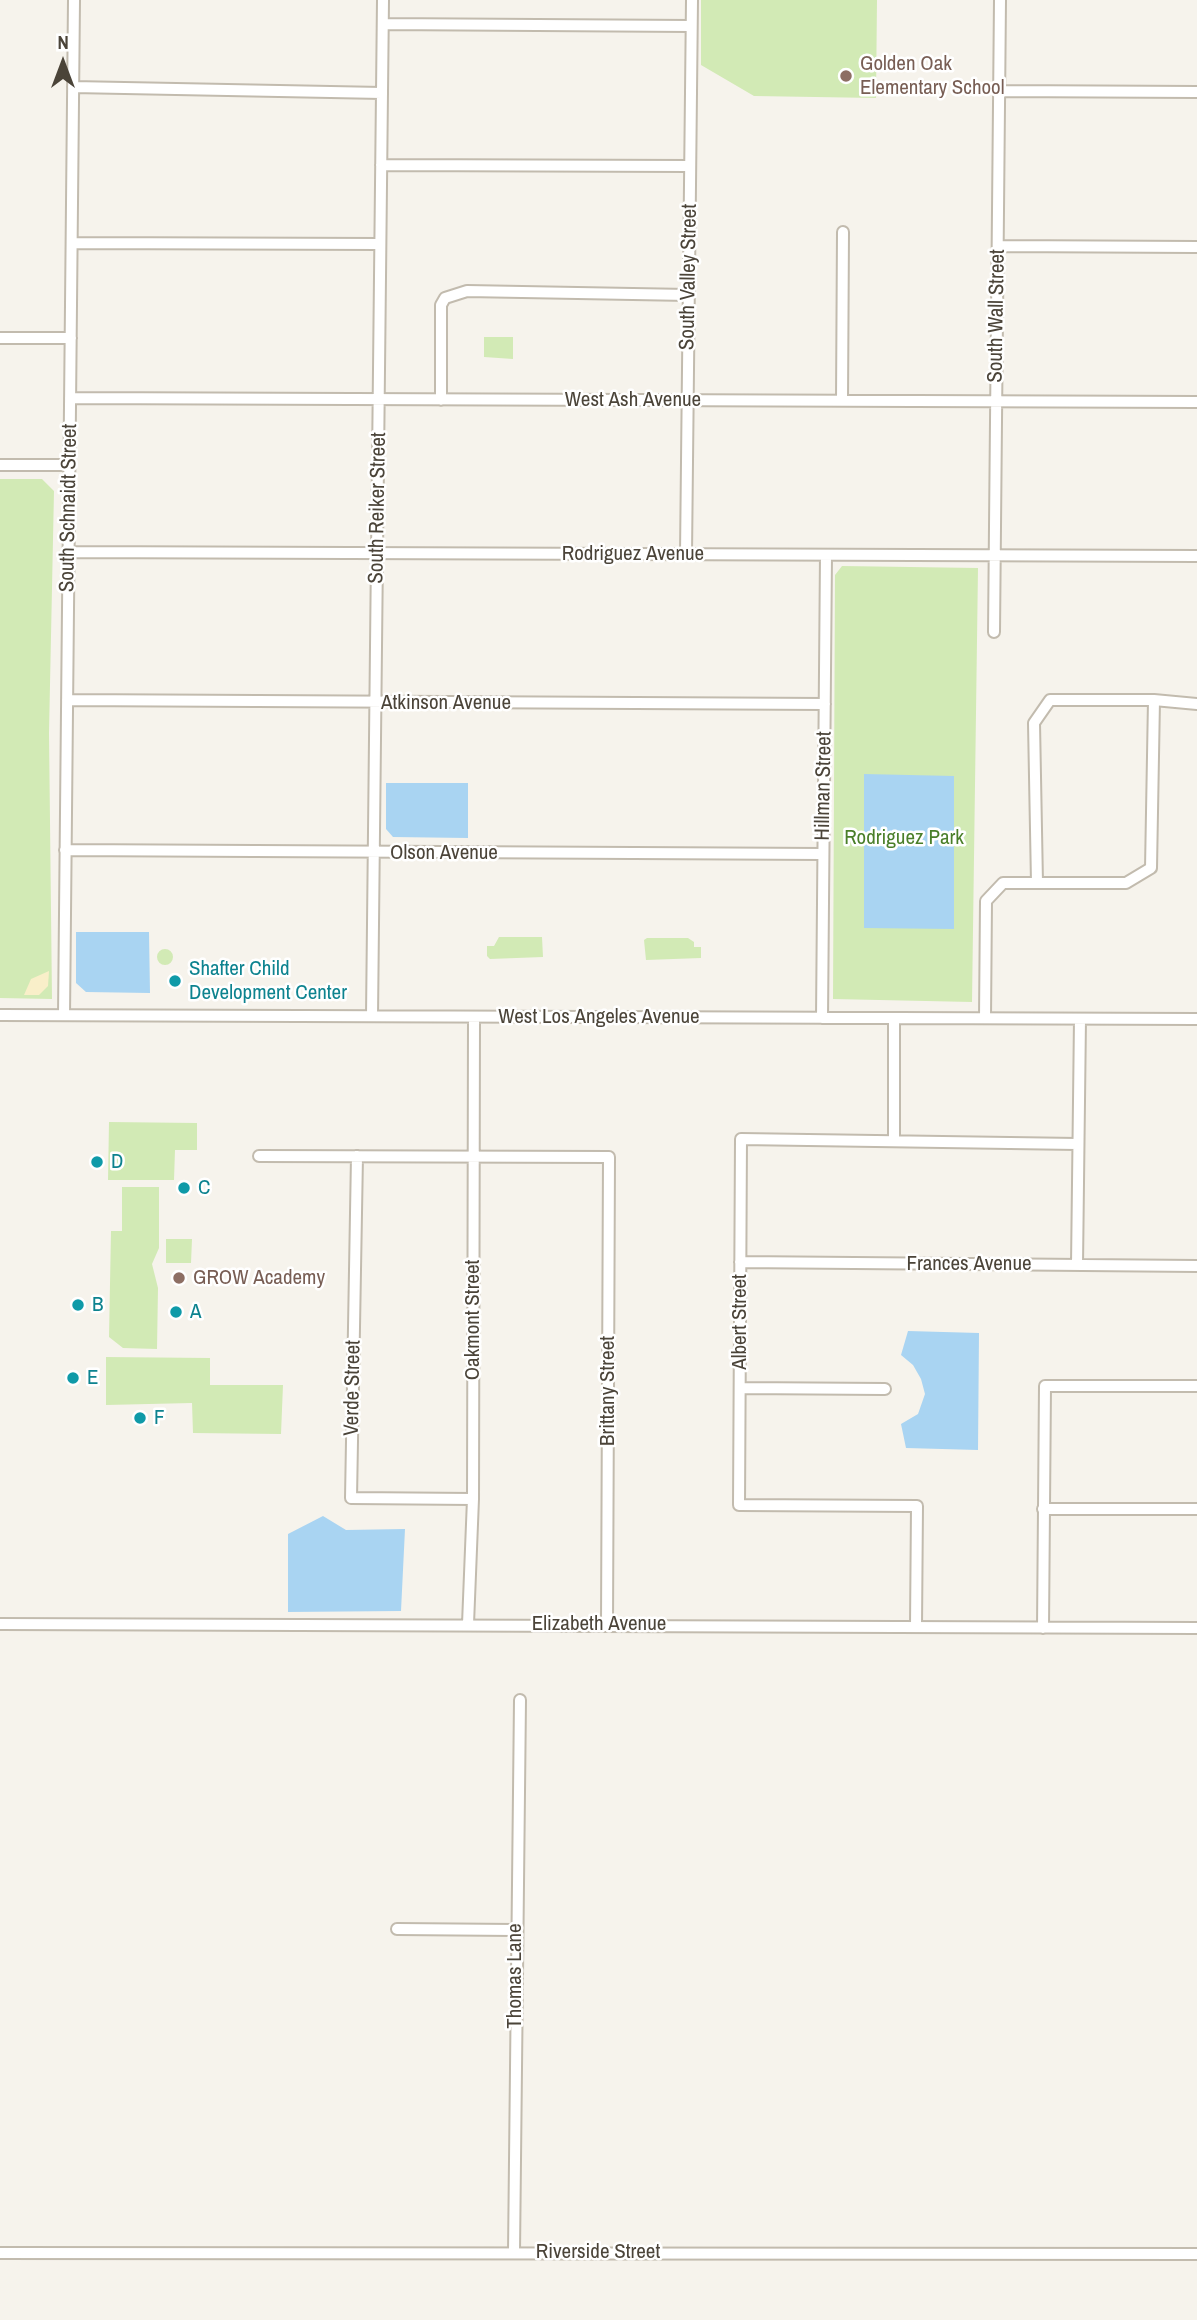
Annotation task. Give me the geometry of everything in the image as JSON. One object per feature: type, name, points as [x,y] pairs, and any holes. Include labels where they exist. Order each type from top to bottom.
[{"type":"street","name":"South Schnaidt Street","points":[[64,1015],[74,0]]},
{"type":"street","name":"South Reiker Street","points":[[372,1016],[383,0]]},
{"type":"street","name":"South Valley Street","points":[[686,554],[691,0]]},
{"type":"street","name":"South Wall Street","points":[[994,632],[1000,0]]},
{"type":"street","points":[[383,24],[691,26]]},
{"type":"street","points":[[73,87],[382,93]]},
{"type":"street","points":[[999,91],[1197,92]]},
{"type":"street","points":[[381,165],[690,166]]},
{"type":"street","points":[[842,400],[844,232]]},
{"type":"street","points":[[72,243],[380,244]]},
{"type":"street","points":[[998,247],[1197,247]]},
{"type":"street","points":[[441,400],[441,305],[445,298],[467,291],[688,295]]},
{"type":"street","points":[[0,338],[71,338]]},
{"type":"street","name":"West Ash Avenue","points":[[70,398],[1197,402]]},
{"type":"street","points":[[0,465],[69,465]]},
{"type":"street","name":"Rodriguez Avenue","points":[[68,552],[1197,556]]},
{"type":"street","name":"Hillman Street","points":[[822,1018],[826,555]]},
{"type":"street","name":"Atkinson Avenue","points":[[67,700],[825,704]]},
{"type":"street","points":[[1037,883],[1034,723],[1050,700],[1154,700],[1197,704]]},
{"type":"street","points":[[985,1018],[986,901],[1003,883],[1126,883],[1151,867],[1154,700]]},
{"type":"street","name":"Olson Avenue","points":[[65,849],[823,854]]},
{"type":"street","name":"West Los Angeles Avenue","points":[[0,1015],[1197,1019]]},
{"type":"street","name":"Oakmont Street","points":[[468,1624],[473,1499],[474,1017]]},
{"type":"street","points":[[894,1018],[894,1140],[1077,1144]]},
{"type":"street","points":[[1077,1265],[1080,1019]]},
{"type":"street","name":"Albert Street","points":[[894,1140],[741,1139],[739,1505],[917,1506],[916,1626]]},
{"type":"street","points":[[258,1156],[474,1157]]},
{"type":"street","name":"Verde Street","points":[[357,1156],[351,1498],[473,1499]]},
{"type":"street","name":"Brittany Street","points":[[474,1157],[609,1157],[607,1624]]},
{"type":"street","name":"Frances Avenue","points":[[740,1262],[1197,1266]]},
{"type":"street","points":[[1042,1628],[1045,1386],[1197,1386]]},
{"type":"street","points":[[740,1388],[885,1389]]},
{"type":"street","points":[[1044,1509],[1197,1509]]},
{"type":"street","name":"Elizabeth Avenue","points":[[0,1624],[1197,1628]]},
{"type":"street","name":"Thomas Lane","points":[[514,2252],[515,1930],[520,1700]]},
{"type":"street","points":[[397,1929],[515,1930]]},
{"type":"street","name":"Riverside Street","points":[[0,2253],[1197,2254]]},
{"type":"green space","points":[[701,0],[877,0],[876,98],[754,96],[701,65]]},
{"type":"green space","points":[[484,337],[513,337],[513,359],[484,357]]},
{"type":"green space","points":[[0,479],[42,479],[54,491],[49,733],[52,999],[0,998]]},
{"type":"green space","name":"Rodriguez Park","points":[[842,566],[978,568],[972,1002],[833,999],[835,575]]},
{"type":"green space","points":[[499,937],[542,937],[543,957],[490,959],[487,956],[487,946],[494,946]]},
{"type":"green space","points":[[688,938],[694,942],[694,947],[701,947],[701,958],[646,960],[644,940]]},
{"type":"green space","points":[[162,949],[168,949],[173,957],[171,963],[162,965],[157,960],[157,954]]},
{"type":"green space","points":[[109,1122],[197,1123],[197,1150],[175,1150],[174,1180],[108,1180]]},
{"type":"green space","points":[[122,1187],[159,1187],[159,1248],[152,1264],[158,1288],[157,1349],[123,1348],[109,1337],[111,1231],[122,1231]]},
{"type":"green space","points":[[166,1239],[192,1239],[191,1263],[166,1263]]},
{"type":"green space","points":[[106,1357],[210,1358],[210,1385],[283,1385],[281,1434],[193,1433],[192,1403],[106,1405]]},
{"type":"sand","points":[[49,971],[48,986],[39,995],[24,995],[31,979]]},
{"type":"water","points":[[864,774],[954,776],[954,929],[864,928]]},
{"type":"water","points":[[386,783],[468,783],[468,838],[393,837],[386,829]]},
{"type":"water","points":[[76,932],[149,932],[150,993],[86,992],[76,983]]},
{"type":"water","points":[[908,1331],[979,1333],[978,1450],[906,1448],[901,1424],[918,1414],[925,1394],[913,1365],[901,1355]]},
{"type":"water","points":[[323,1516],[346,1530],[405,1529],[401,1611],[288,1612],[288,1534]]},
{"type":"place","name":"Golden Oak Elementary School","points":[[846,76]]},
{"type":"place","name":"Shafter Child Development Center","points":[[175,981]]},
{"type":"place","name":"D","points":[[97,1162]]},
{"type":"place","name":"C","points":[[184,1188]]},
{"type":"place","name":"GROW Academy","points":[[179,1278]]},
{"type":"place","name":"B","points":[[78,1305]]},
{"type":"place","name":"A","points":[[176,1312]]},
{"type":"place","name":"E","points":[[73,1378]]},
{"type":"place","name":"F","points":[[140,1418]]}]
